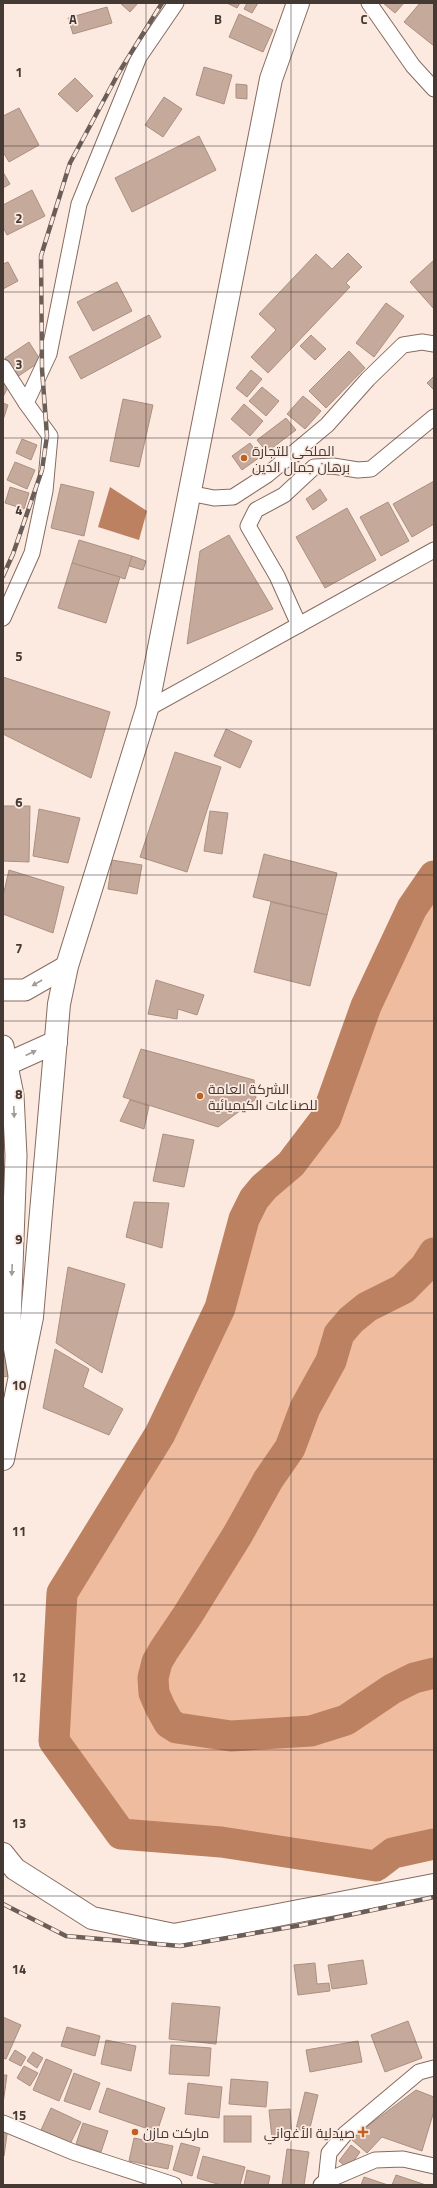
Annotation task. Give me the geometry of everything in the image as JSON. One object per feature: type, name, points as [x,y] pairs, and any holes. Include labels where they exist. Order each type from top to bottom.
[{"type":"main road","points":[[4,1449],[32,1318],[59,1004],[67,966],[147,709],[271,79],[298,3]]},
{"type":"main road","points":[[3,990],[25,990],[67,966]]},
{"type":"main road","points":[[20,1378],[10,1322],[16,1156],[13,1095],[5,1055],[56,1042]]},
{"type":"main road","points":[[3,1854],[15,1869],[92,1918],[174,1935],[434,1885]]},
{"type":"street","points":[[26,403],[49,354],[79,204],[139,57],[176,3]]},
{"type":"street","points":[[369,3],[413,66],[434,89]]},
{"type":"street","points":[[189,493],[214,498],[233,497],[267,475],[327,425],[368,379],[403,345],[422,342],[434,344]]},
{"type":"street","points":[[3,367],[26,403],[50,436],[45,491],[32,553],[3,618]]},
{"type":"street","points":[[299,625],[277,576],[248,526],[256,510],[284,495],[314,467],[333,466],[358,470],[371,469],[434,417]]},
{"type":"street","points":[[147,709],[434,550]]},
{"type":"street","points":[[323,2183],[329,2153],[345,2134],[419,2072],[434,2068]]},
{"type":"street","points":[[3,2123],[73,2152],[174,2185]]},
{"type":"street","points":[[323,2183],[375,2160],[403,2159],[434,2166]]},
{"type":"shaded area","points":[[110,487],[147,511],[139,540],[98,527]]},
{"type":"shaded area","points":[[434,883],[434,1674],[392,1689],[371,1703],[434,1675],[434,1846],[376,1866],[121,1834],[54,1741],[62,1593],[166,1421],[220,1308],[254,1199],[291,1164],[326,1118],[371,994],[412,908]],"holes":[[[405,1286],[403,1290],[365,1311],[366,1310]],[[300,1420],[294,1440],[288,1452],[274,1477],[253,1507]]]},
{"type":"building","points":[[120,3],[138,3],[130,12]]},
{"type":"building","points":[[227,3],[240,3],[237,8]]},
{"type":"building","points":[[247,3],[258,3],[252,13],[244,9]]},
{"type":"building","points":[[383,3],[404,3],[395,13]]},
{"type":"building","points":[[420,3],[434,3],[434,46],[404,22]]},
{"type":"building","points":[[107,7],[112,23],[73,34],[68,18]]},
{"type":"building","points":[[239,14],[273,30],[263,52],[229,37]]},
{"type":"building","points":[[204,67],[232,75],[224,104],[196,95]]},
{"type":"building","points":[[75,78],[93,96],[77,112],[58,94]]},
{"type":"building","points":[[236,84],[247,85],[247,99],[236,98]]},
{"type":"building","points":[[164,97],[182,109],[163,137],[145,125]]},
{"type":"building","points":[[19,108],[39,145],[9,162],[3,152],[3,116]]},
{"type":"building","points":[[199,136],[216,170],[132,212],[115,178]]},
{"type":"building","points":[[3,172],[10,184],[3,188]]},
{"type":"building","points":[[32,190],[45,216],[7,235],[3,227],[3,205]]},
{"type":"building","points":[[348,253],[362,267],[346,283],[350,287],[268,373],[251,357],[276,330],[259,314],[316,254],[332,269]]},
{"type":"building","points":[[434,260],[434,309],[410,282]]},
{"type":"building","points":[[8,262],[18,281],[3,289],[3,264]]},
{"type":"building","points":[[117,282],[132,311],[93,331],[77,302]]},
{"type":"building","points":[[386,303],[404,316],[374,357],[356,343]]},
{"type":"building","points":[[149,315],[161,337],[81,379],[69,357]]},
{"type":"building","points":[[311,335],[326,349],[315,360],[300,346]]},
{"type":"building","points":[[29,342],[41,361],[17,377],[5,358]]},
{"type":"building","points":[[349,351],[365,368],[326,408],[309,391]]},
{"type":"building","points":[[251,370],[262,379],[247,397],[236,388]]},
{"type":"building","points":[[434,376],[434,390],[427,383]]},
{"type":"building","points":[[3,379],[10,383],[3,397]]},
{"type":"building","points":[[262,387],[279,401],[266,416],[249,401]]},
{"type":"building","points":[[303,396],[321,411],[305,429],[287,414]]},
{"type":"building","points":[[123,399],[153,405],[139,467],[110,461]]},
{"type":"building","points":[[3,403],[8,405],[3,420]]},
{"type":"building","points":[[244,404],[263,421],[250,436],[231,419]]},
{"type":"building","points":[[286,418],[296,430],[267,452],[257,440]]},
{"type":"building","points":[[22,439],[37,445],[31,460],[16,453]]},
{"type":"building","points":[[250,443],[260,457],[242,470],[232,456]]},
{"type":"building","points":[[15,462],[35,470],[27,489],[7,480]]},
{"type":"building","points":[[434,481],[434,524],[412,537],[393,504]]},
{"type":"building","points":[[61,484],[94,492],[84,536],[51,528]]},
{"type":"building","points":[[10,487],[29,493],[24,509],[5,503]]},
{"type":"building","points":[[320,489],[327,500],[313,510],[306,499]]},
{"type":"building","points":[[388,502],[409,541],[381,556],[360,517]]},
{"type":"building","points":[[347,508],[376,560],[325,588],[296,537]]},
{"type":"building","points":[[229,535],[273,609],[187,644],[200,551]]},
{"type":"building","points":[[79,540],[132,556],[125,579],[72,563]]},
{"type":"building","points":[[132,556],[146,561],[143,570],[129,566]]},
{"type":"building","points":[[72,563],[120,577],[106,623],[58,608]]},
{"type":"building","points":[[3,677],[110,712],[91,778],[3,734]]},
{"type":"building","points":[[226,729],[252,741],[240,768],[214,756]]},
{"type":"building","points":[[175,752],[221,767],[187,872],[140,857]]},
{"type":"building","points":[[3,806],[30,806],[29,862],[3,861]]},
{"type":"building","points":[[39,809],[80,818],[68,863],[33,856]]},
{"type":"building","points":[[210,811],[228,813],[222,854],[204,851]]},
{"type":"building","points":[[264,854],[337,873],[327,915],[253,897]]},
{"type":"building","points":[[112,860],[142,865],[137,894],[108,889]]},
{"type":"building","points":[[9,870],[64,887],[53,933],[3,914],[3,896]]},
{"type":"building","points":[[271,902],[327,915],[310,986],[254,972]]},
{"type":"building","points":[[156,980],[204,995],[197,1015],[178,1009],[177,1019],[148,1014]]},
{"type":"building","points":[[141,1049],[254,1080],[256,1099],[218,1127],[123,1097]]},
{"type":"building","points":[[130,1100],[149,1106],[144,1129],[120,1121]]},
{"type":"building","points":[[163,1134],[194,1140],[184,1187],[153,1181]]},
{"type":"building","points":[[134,1202],[169,1203],[162,1248],[126,1237]]},
{"type":"building","points":[[68,1267],[125,1284],[102,1373],[56,1343]]},
{"type":"building","points":[[3,1327],[14,1375],[3,1377]]},
{"type":"building","points":[[55,1349],[89,1369],[83,1387],[123,1409],[109,1435],[43,1408]]},
{"type":"building","points":[[363,1960],[367,1984],[332,1989],[328,1965]]},
{"type":"building","points":[[315,1963],[317,1984],[329,1983],[330,1991],[298,1995],[294,1965]]},
{"type":"building","points":[[172,2003],[220,2007],[216,2044],[169,2039]]},
{"type":"building","points":[[3,2017],[21,2025],[6,2059],[3,2058]]},
{"type":"building","points":[[408,2021],[422,2058],[385,2072],[371,2035]]},
{"type":"building","points":[[67,2027],[100,2036],[95,2056],[61,2046]]},
{"type":"building","points":[[106,2040],[136,2046],[131,2071],[101,2064]]},
{"type":"building","points":[[358,2041],[362,2062],[310,2072],[306,2050]]},
{"type":"building","points":[[171,2045],[211,2048],[209,2076],[169,2074]]},
{"type":"building","points":[[15,2050],[26,2057],[21,2066],[9,2060]]},
{"type":"building","points":[[33,2052],[43,2058],[37,2068],[27,2061]]},
{"type":"building","points":[[46,2059],[72,2070],[59,2101],[33,2090]]},
{"type":"building","points":[[24,2066],[38,2073],[30,2086],[17,2078]]},
{"type":"building","points":[[74,2073],[100,2083],[90,2110],[64,2101]]},
{"type":"building","points":[[3,2075],[7,2075],[3,2104]]},
{"type":"building","points":[[231,2079],[268,2082],[266,2107],[229,2104]]},
{"type":"building","points":[[188,2083],[222,2087],[219,2118],[185,2114]]},
{"type":"building","points":[[107,2088],[165,2108],[157,2132],[99,2112]]},
{"type":"building","points":[[416,2090],[434,2097],[434,2111],[422,2151],[382,2137],[367,2153],[352,2140],[358,2133]]},
{"type":"building","points":[[305,2092],[318,2095],[309,2132],[296,2129]]},
{"type":"building","points":[[51,2108],[81,2122],[70,2144],[41,2130]]},
{"type":"building","points":[[290,2109],[292,2138],[272,2139],[269,2110]]},
{"type":"building","points":[[224,2116],[251,2116],[251,2142],[224,2142]]},
{"type":"building","points":[[83,2123],[108,2131],[101,2152],[76,2144]]},
{"type":"building","points":[[3,2127],[8,2127],[4,2156],[3,2156]]},
{"type":"building","points":[[134,2138],[173,2146],[168,2169],[129,2161]]},
{"type":"building","points":[[181,2143],[200,2148],[192,2176],[173,2170]]},
{"type":"building","points":[[351,2145],[360,2152],[348,2169],[339,2161]]},
{"type":"building","points":[[287,2149],[309,2152],[304,2185],[282,2185]]},
{"type":"building","points":[[203,2156],[245,2167],[240,2185],[221,2185],[197,2178]]},
{"type":"building","points":[[247,2170],[270,2176],[268,2185],[244,2185]]},
{"type":"building","points":[[396,2175],[426,2185],[392,2185]]},
{"type":"building","points":[[364,2177],[388,2185],[361,2185]]},
{"type":"waterway","points":[[434,876],[412,908],[366,1006],[326,1118],[291,1164],[264,1187],[254,1199],[244,1219],[220,1308],[160,1434],[62,1593],[54,1741],[121,1834],[221,1842],[376,1866],[393,1853],[434,1844]]},
{"type":"waterway","points":[[434,1253],[425,1267],[403,1289],[367,1307],[351,1320],[339,1334],[331,1361],[305,1408],[290,1448],[268,1480],[238,1534],[164,1650],[157,1662],[153,1678],[154,1693],[169,1723],[177,1728],[231,1736],[311,1731],[346,1720],[392,1689],[414,1678],[434,1673]]},
{"type":"railway","points":[[3,576],[13,554],[42,470],[47,436],[42,369],[41,256],[70,163],[118,74],[162,3]]},
{"type":"railway","points":[[3,1904],[66,1936],[180,1946],[302,1925],[434,1897]]},
{"type":"place","name":"الملكي للتجارة برهان جمال الدين","points":[[244,458]]},
{"type":"place","name":"الشركة العامة للصناعات الكيميائية","points":[[200,1096]]},
{"type":"place","name":"ماركت مازن","points":[[135,2132]]},
{"type":"place","name":"صيدلية الأغواني","points":[[363,2132]]}]
